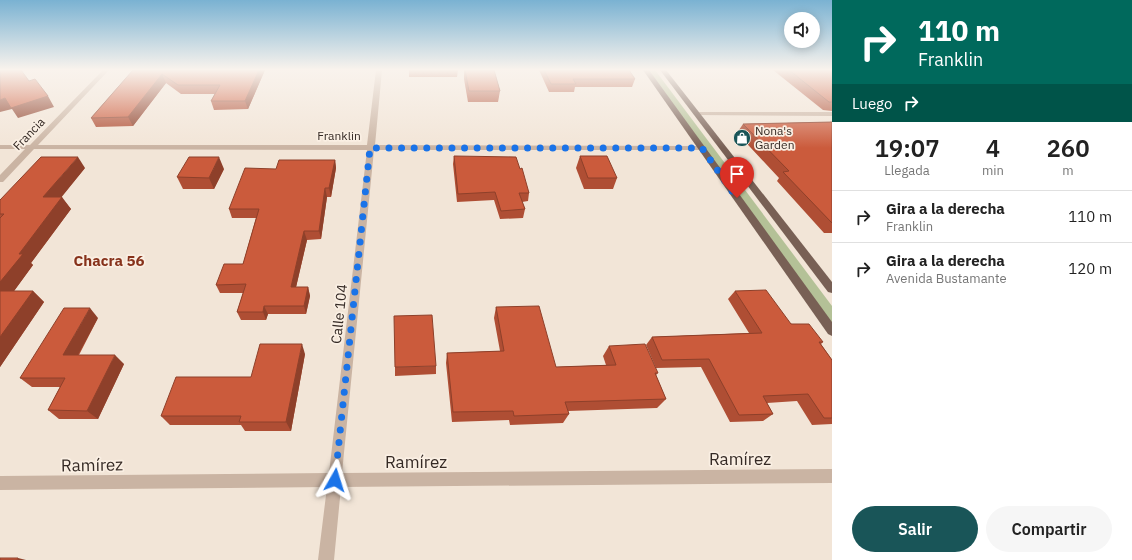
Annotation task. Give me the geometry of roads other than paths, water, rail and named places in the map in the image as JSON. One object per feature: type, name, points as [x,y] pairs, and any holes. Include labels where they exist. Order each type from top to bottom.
[{"type":"main road","points":[[665,96],[832,331]]},
{"type":"main road","points":[[684,96],[832,290]]},
{"type":"street","name":"Francia","points":[[0,180],[81,96]]},
{"type":"street","name":"Calle 104","points":[[326,560],[376,96]]},
{"type":"street","points":[[698,114],[832,114]]},
{"type":"street","name":"Franklin","points":[[0,147],[702,148]]},
{"type":"street","name":"Ramírez","points":[[0,484],[832,476]]},
{"type":"place","name":"Nona's Garden","points":[[742,138]]},
{"type":"district","name":"Chacra 56","points":[[109,261]]}]
